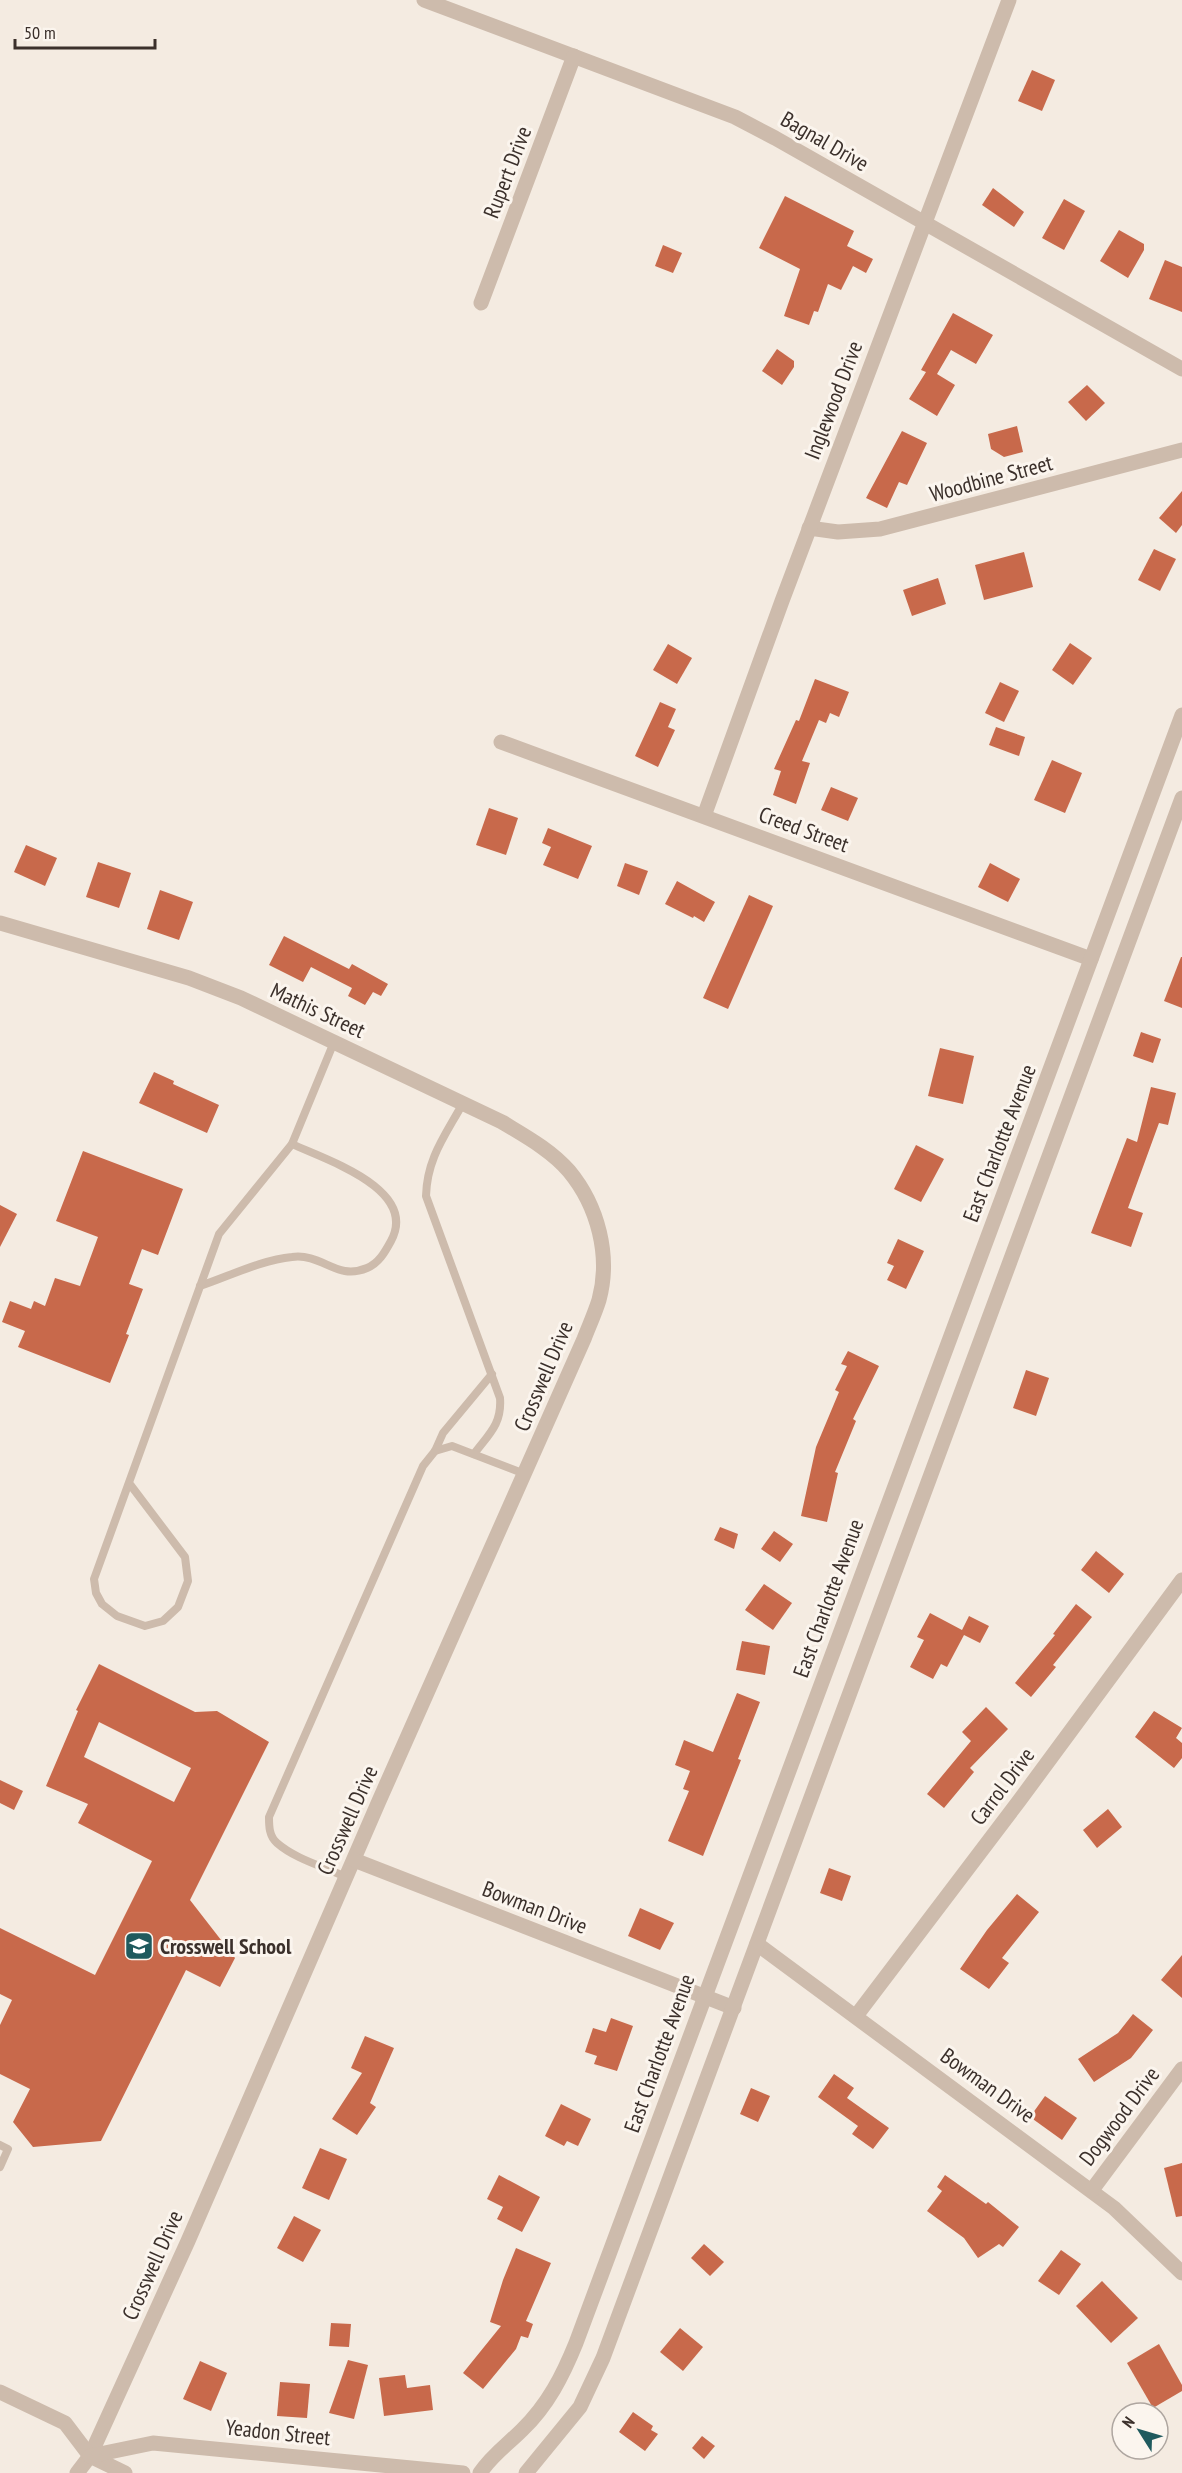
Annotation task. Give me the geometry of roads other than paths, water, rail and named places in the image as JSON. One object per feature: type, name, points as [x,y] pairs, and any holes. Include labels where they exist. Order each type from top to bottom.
[{"type":"street","name":"Bagnal Drive","points":[[424,0],[735,117],[1182,369]]},
{"type":"street","name":"Inglewood Drive","points":[[704,816],[809,528],[1009,0]]},
{"type":"street","name":"Rupert Drive","points":[[481,303],[574,56]]},
{"type":"street","name":"Woodbine Street","points":[[809,528],[837,532],[880,529],[1182,450]]},
{"type":"street","name":"East Charlotte Avenue","points":[[480,2473],[496,2451],[534,2418],[566,2370],[1182,715]]},
{"type":"street","name":"Creed Street","points":[[501,742],[1092,959]]},
{"type":"street","points":[[526,2473],[580,2407],[592,2383],[758,1944],[1182,798]]},
{"type":"street","name":"Mathis Street","points":[[0,923],[189,978],[241,998],[502,1122],[533,1140],[568,1170],[585,1195]]},
{"type":"street","name":"Crosswell Drive","points":[[77,2473],[90,2456],[188,2241],[346,1877],[585,1339],[599,1299],[603,1252],[598,1226],[585,1195]]},
{"type":"street","name":"Carrol Drive","points":[[856,2016],[1019,1802],[1182,1580]]},
{"type":"street","name":"Bowman Drive","points":[[354,1860],[734,2008]]},
{"type":"street","name":"Bowman Drive","points":[[758,1944],[1092,2190],[1138,2228],[1182,2273]]},
{"type":"street","name":"Dogwood Drive","points":[[1092,2190],[1182,2069]]},
{"type":"street","points":[[0,2392],[65,2422],[90,2456],[93,2473]]},
{"type":"street","name":"Yeadon Street","points":[[90,2456],[153,2443],[463,2473]]},
{"type":"street","points":[[90,2456],[125,2473]]},
{"type":"lane","points":[[129,1483],[185,1557],[188,1581],[178,1606],[162,1621],[145,1626],[117,1616],[102,1605],[96,1593],[94,1579],[219,1234],[292,1144],[334,1042]]},
{"type":"lane","points":[[463,1104],[431,1160],[426,1175],[426,1196],[435,1226],[500,1398],[501,1414],[474,1454]]},
{"type":"lane","points":[[200,1286],[276,1260],[294,1257],[312,1258],[346,1273],[369,1268],[383,1256],[394,1235],[396,1217],[388,1199],[378,1188],[361,1176],[292,1144]]},
{"type":"lane","points":[[346,1877],[276,1843],[270,1831],[269,1817],[423,1466],[435,1451],[443,1433],[492,1374]]},
{"type":"lane","points":[[435,1451],[452,1446],[525,1474]]},
{"type":"lane","points":[[0,2145],[9,2149],[0,2167]]},
{"type":"place","name":"Crosswell School","points":[[139,1946]]}]
